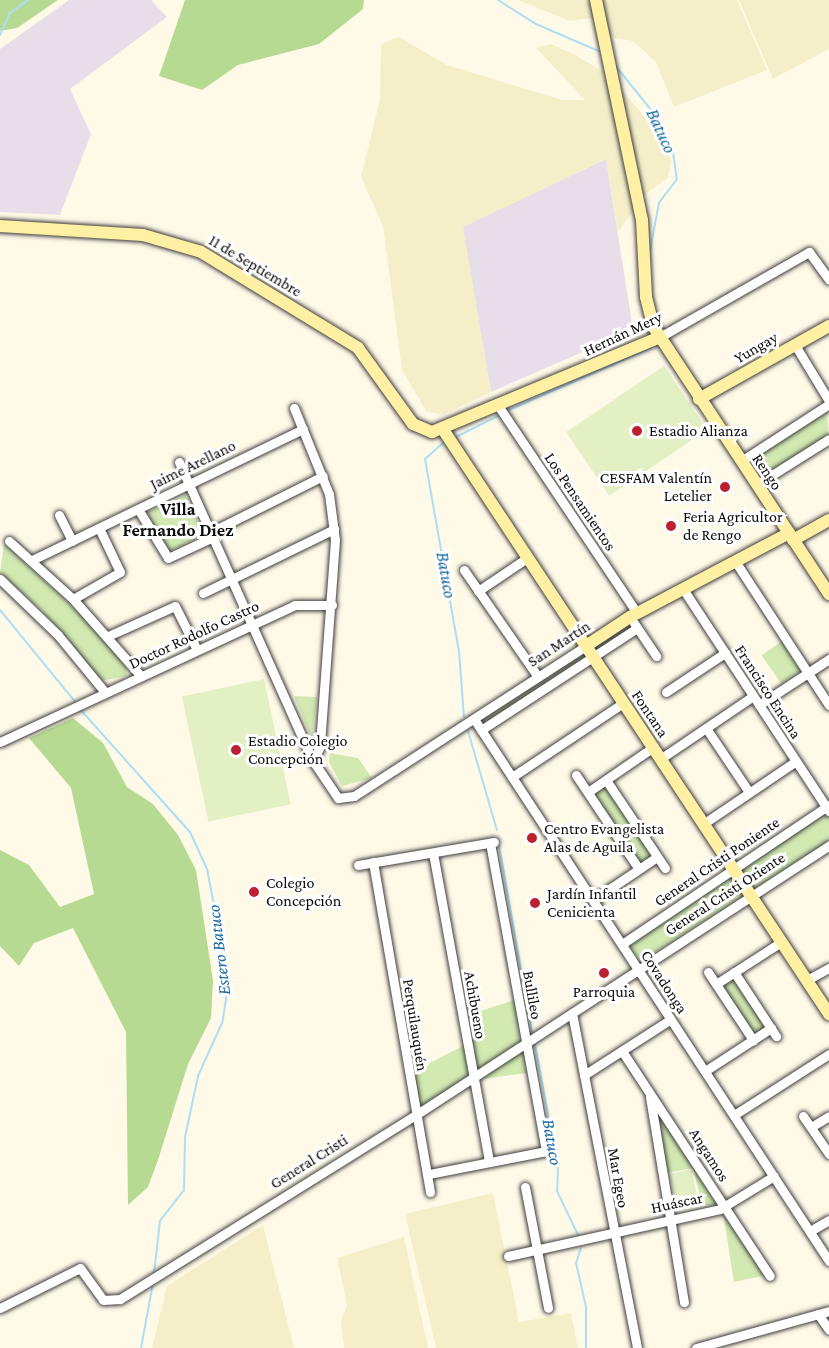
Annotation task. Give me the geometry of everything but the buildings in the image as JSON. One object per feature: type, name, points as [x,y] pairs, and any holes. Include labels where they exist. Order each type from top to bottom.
[{"type":"street","name":"Rengo","points":[[596,0],[638,198],[646,297],[658,338],[829,594]]},
{"type":"street","name":"11 de Septiembre","points":[[0,226],[143,235],[195,249],[358,348],[413,424],[444,431]]},
{"type":"street","name":"Hernán Mery","points":[[444,431],[658,338],[809,252],[829,280]]},
{"type":"street","name":"Yungay","points":[[699,399],[829,326]]},
{"type":"street","points":[[741,461],[829,402],[795,345]]},
{"type":"street","name":"Los Pensamientos","points":[[500,407],[633,615],[638,628],[656,656]]},
{"type":"street","points":[[294,408],[323,476],[334,529],[332,605],[320,746],[313,761]]},
{"type":"street","name":"Jaime Arellano","points":[[32,560],[303,429]]},
{"type":"street","name":"Fontana","points":[[444,431],[829,1014]]},
{"type":"street","points":[[756,485],[829,439]]},
{"type":"street","points":[[178,462],[313,761]]},
{"type":"street","points":[[138,509],[168,558],[323,476]]},
{"type":"street","points":[[59,515],[72,541]]},
{"type":"street","name":"San Martín","points":[[482,730],[589,651],[633,615],[735,561],[829,520]]},
{"type":"street","points":[[73,599],[118,576],[99,528]]},
{"type":"street","points":[[203,593],[334,529]]},
{"type":"street","points":[[9,541],[73,599],[141,676]]},
{"type":"street","points":[[478,591],[527,558]]},
{"type":"street","points":[[735,561],[829,705]]},
{"type":"street","points":[[464,570],[538,677]]},
{"type":"street","points":[[0,579],[58,635],[104,691]]},
{"type":"street","name":"Francisco Encina","points":[[683,589],[828,808]]},
{"type":"street","name":"Doctor Rodolfo Castro","points":[[0,742],[81,701],[301,603],[332,605]]},
{"type":"street","points":[[108,636],[175,606],[197,650]]},
{"type":"street","name":"San Martín","points":[[313,761],[330,794],[342,799],[354,796],[538,677],[638,628]]},
{"type":"street","points":[[666,692],[725,652]]},
{"type":"street","points":[[759,705],[829,659]]},
{"type":"street","points":[[660,759],[753,696]]},
{"type":"street","points":[[512,777],[622,703]]},
{"type":"street","name":"Covadonga","points":[[474,719],[829,1261]]},
{"type":"street","points":[[706,728],[749,792]]},
{"type":"street","points":[[588,792],[652,748]]},
{"type":"street","points":[[703,824],[796,761]]},
{"type":"street","points":[[576,775],[639,868]]},
{"type":"street","points":[[606,780],[665,868]]},
{"type":"street","name":"General Cristi Poniente","points":[[622,944],[828,808]]},
{"type":"street","name":"Bullileo","points":[[433,853],[493,843],[525,1043],[546,1151],[489,1162]]},
{"type":"street","name":"General Cristi Oriente","points":[[638,969],[750,894],[829,845]]},
{"type":"street","points":[[358,865],[433,853]]},
{"type":"street","name":"Achibueno","points":[[433,853],[472,1079],[489,1162]]},
{"type":"street","points":[[593,900],[657,857]]},
{"type":"street","name":"Perquilauquén","points":[[373,862],[414,1116],[429,1174],[430,1192]]},
{"type":"street","points":[[716,984],[781,942]]},
{"type":"street","points":[[807,980],[829,968]]},
{"type":"street","name":"General Cristi","points":[[0,1308],[76,1268],[89,1275],[107,1302],[148,1281],[414,1116],[638,969]]},
{"type":"street","points":[[708,972],[753,1040]]},
{"type":"street","points":[[705,1071],[753,1040],[774,1032],[734,972]]},
{"type":"street","name":"Mar Egeo","points":[[572,1013],[612,1232],[637,1348]]},
{"type":"street","points":[[584,1075],[671,1019]]},
{"type":"street","name":"Angamos","points":[[622,1051],[770,1276]]},
{"type":"street","points":[[734,1115],[829,1054]]},
{"type":"street","points":[[649,1092],[684,1302]]},
{"type":"street","points":[[803,1116],[829,1154]]},
{"type":"street","points":[[811,1127],[829,1116]]},
{"type":"street","points":[[429,1174],[489,1162]]},
{"type":"street","name":"Huáscar","points":[[508,1256],[725,1207],[774,1176]]},
{"type":"street","points":[[525,1186],[548,1308]]},
{"type":"street","points":[[810,1231],[829,1220]]},
{"type":"street","points":[[696,1348],[829,1311]]},
{"type":"street","points":[[818,1314],[829,1330]]},
{"type":"shaded area","points":[[69,0],[151,0],[167,17],[70,89],[91,134],[60,215],[0,212],[0,49]]},
{"type":"shaded area","points":[[518,0],[737,0],[767,70],[674,107],[656,62],[633,41],[615,38],[590,18],[570,21]]},
{"type":"shaded area","points":[[739,0],[829,0],[829,49],[773,79]]},
{"type":"shaded area","points":[[399,37],[447,65],[563,100],[585,100],[536,48],[551,44],[573,54],[604,72],[625,94],[660,134],[671,161],[668,178],[646,193],[618,232],[606,159],[463,227],[491,392],[443,415],[426,411],[402,370],[383,226],[361,177],[380,99],[381,44]]},
{"type":"shaded area","points":[[606,159],[633,330],[491,392],[462,227]]},
{"type":"shaded area","points":[[493,1193],[519,1322],[571,1313],[578,1348],[436,1348],[405,1214]]},
{"type":"shaded area","points":[[263,1225],[294,1348],[152,1348],[167,1286]]},
{"type":"shaded area","points":[[404,1237],[428,1348],[344,1348],[341,1321],[347,1305],[337,1258]]},
{"type":"green space","points":[[0,0],[58,0],[17,28],[0,31]]},
{"type":"green space","points":[[185,0],[364,0],[363,9],[319,44],[238,65],[202,90],[159,76]]},
{"type":"green space","name":"Estadio Alianza","points":[[664,366],[707,430],[609,496],[566,432]]},
{"type":"green space","points":[[827,408],[829,437],[767,475],[755,455]]},
{"type":"green space","points":[[185,495],[204,535],[166,552],[148,512]]},
{"type":"green space","points":[[4,544],[92,625],[126,666],[127,676],[101,681],[40,608],[0,573]]},
{"type":"green space","points":[[629,620],[634,628],[483,726],[479,720]]},
{"type":"green space","points":[[782,641],[802,670],[782,684],[762,655]]},
{"type":"green space","name":"Estadio Colegio Concepción","points":[[264,679],[291,804],[208,822],[182,696]]},
{"type":"green space","points":[[294,696],[317,697],[312,739]]},
{"type":"green space","points":[[73,718],[103,743],[127,787],[153,804],[178,835],[196,870],[213,981],[211,1018],[188,1064],[148,1187],[128,1205],[126,1032],[73,928],[34,943],[19,966],[0,946],[0,850],[29,865],[60,907],[94,894],[71,788],[29,738]]},
{"type":"green space","points":[[330,753],[358,758],[372,778],[342,786],[329,762]]},
{"type":"green space","points":[[606,784],[655,856],[641,866],[592,794]]},
{"type":"green space","points":[[829,810],[829,841],[641,961],[629,944]]},
{"type":"green space","points":[[733,976],[767,1027],[754,1036],[720,985]]},
{"type":"green space","points":[[515,1000],[520,1042],[474,1074],[468,1015]]},
{"type":"green space","points":[[465,1045],[470,1076],[419,1110],[410,1073]]},
{"type":"green space","points":[[522,1047],[527,1073],[483,1079]]},
{"type":"green space","points":[[653,1101],[721,1205],[702,1205],[693,1168],[666,1173]]},
{"type":"green space","points":[[691,1169],[699,1205],[678,1210],[670,1174]]},
{"type":"green space","points":[[723,1213],[766,1275],[734,1282]]},
{"type":"waterway","name":"Estero Batuco","points":[[0,35],[10,13],[28,0]]},
{"type":"waterway","name":"Batuco","points":[[498,0],[536,24],[601,52]]},
{"type":"waterway","name":"Batuco","points":[[614,64],[660,121],[673,152],[677,179],[659,203],[650,250]]},
{"type":"waterway","name":"Batuco","points":[[645,317],[648,335]]},
{"type":"waterway","name":"Batuco","points":[[509,410],[651,348]]},
{"type":"waterway","name":"Batuco","points":[[456,437],[498,416]]},
{"type":"waterway","name":"Batuco","points":[[443,443],[425,459],[459,651],[464,717]]},
{"type":"waterway","name":"Estero Batuco","points":[[0,610],[76,703]]},
{"type":"waterway","name":"Estero Batuco","points":[[79,708],[190,832],[207,869],[219,930],[227,993],[222,1023],[198,1076],[185,1137],[184,1190],[160,1221],[154,1274]]},
{"type":"waterway","name":"Batuco","points":[[468,731],[497,830]]},
{"type":"waterway","name":"Batuco","points":[[498,839],[532,1031]]},
{"type":"waterway","name":"Batuco","points":[[535,1044],[558,1168],[557,1191],[578,1235]]},
{"type":"waterway","name":"Batuco","points":[[581,1248],[576,1263],[586,1307],[586,1348]]},
{"type":"waterway","name":"Estero Batuco","points":[[141,1348],[153,1283]]},
{"type":"place","name":"Estadio Alianza","points":[[637,431]]},
{"type":"place","name":"CESFAM Valentín Letelier","points":[[725,487]]},
{"type":"place","name":"Feria Agricultor de Rengo","points":[[671,526]]},
{"type":"place","name":"Estadio Colegio Concepción","points":[[236,750]]},
{"type":"place","name":"Centro Evangelista Alas de Aguila","points":[[532,838]]},
{"type":"place","name":"Colegio Concepción","points":[[254,892]]},
{"type":"place","name":"Jardín Infantil Cenicienta","points":[[535,903]]},
{"type":"place","name":"Parroquia","points":[[604,973]]},
{"type":"district","name":"Villa Fernando Diez","points":[[178,520]]}]
